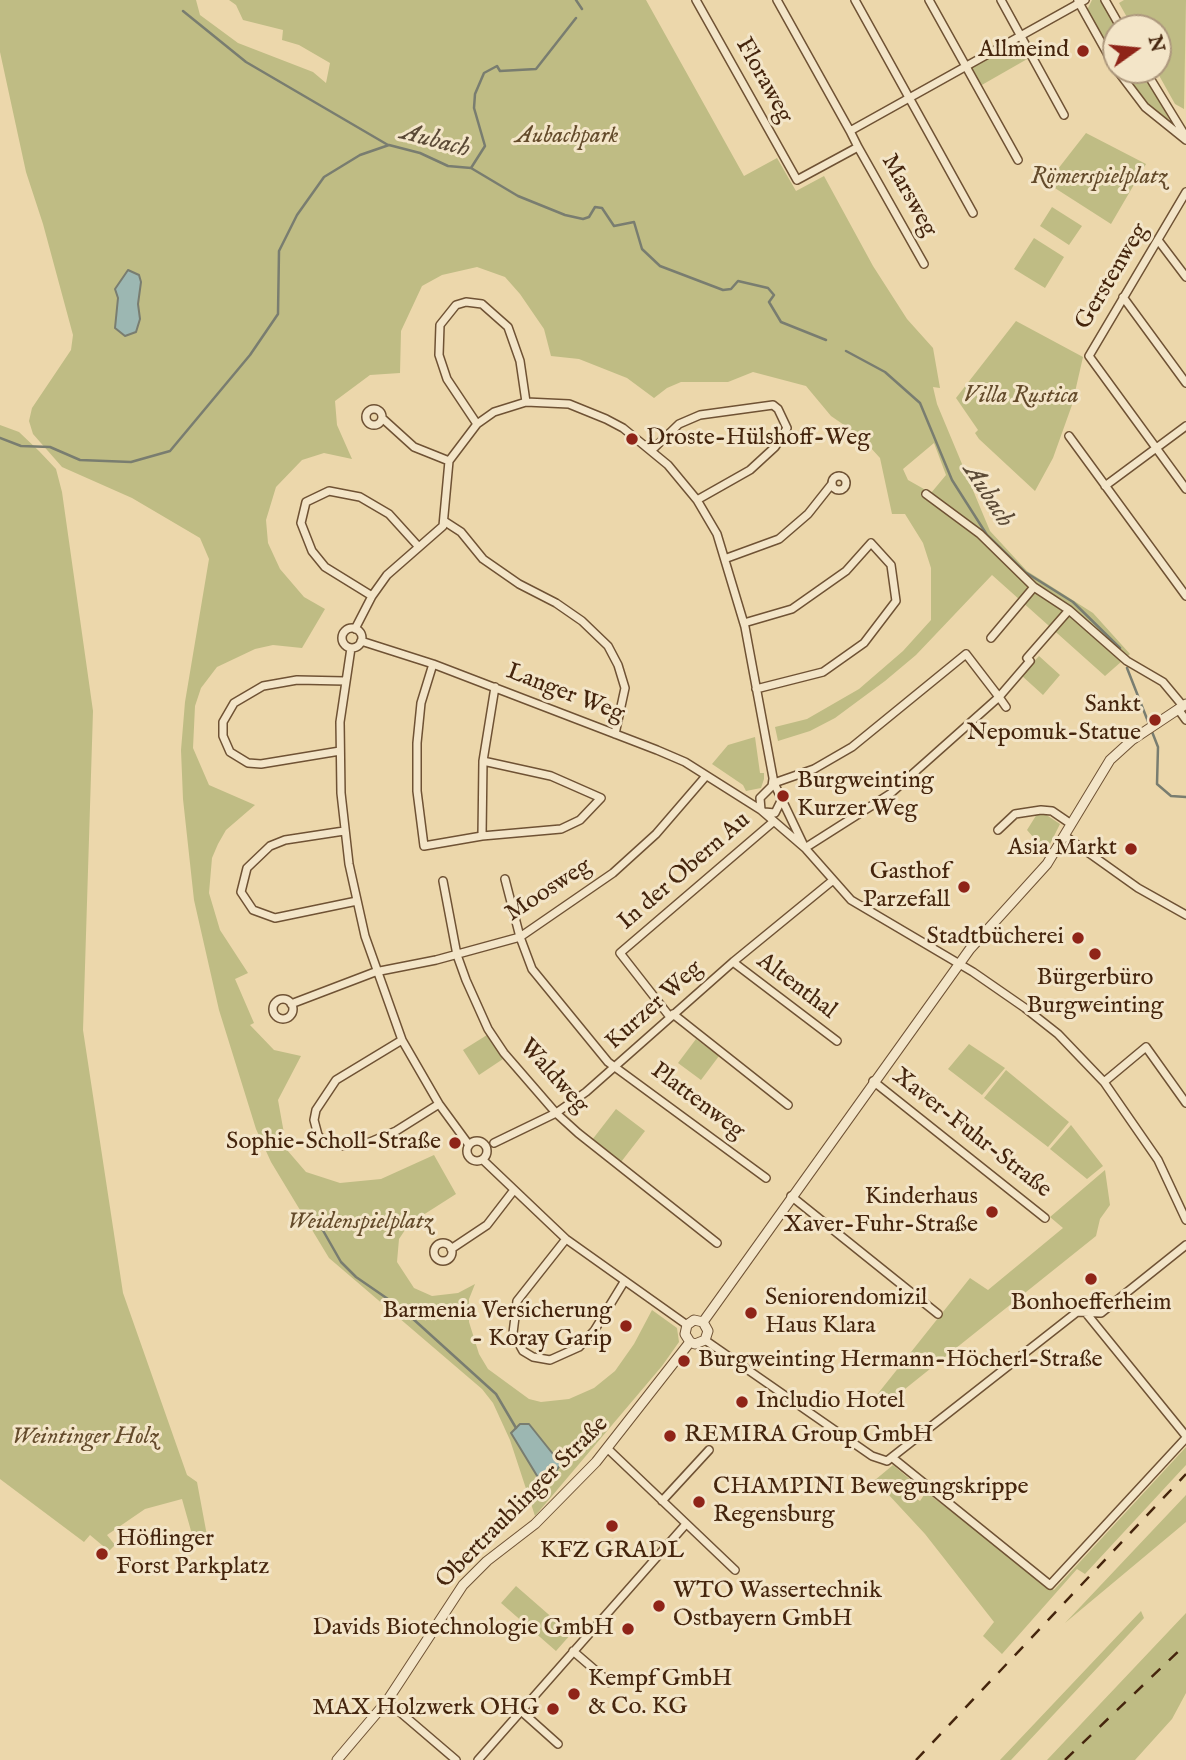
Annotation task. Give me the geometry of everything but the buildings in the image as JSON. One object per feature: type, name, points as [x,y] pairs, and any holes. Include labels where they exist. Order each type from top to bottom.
[{"type":"street","name":"Floraweg","points":[[696,0],[797,180],[858,147]]},
{"type":"street","name":"Marsweg","points":[[777,0],[924,264]]},
{"type":"street","points":[[855,0],[973,212]]},
{"type":"street","points":[[929,0],[1018,160]]},
{"type":"street","points":[[1000,0],[1064,115]]},
{"type":"street","points":[[850,131],[1081,1],[1102,42]]},
{"type":"street","points":[[1127,84],[1145,107],[1186,139]]},
{"type":"street","points":[[1153,84],[1186,139]]},
{"type":"street","name":"Gerstenweg","points":[[1156,448],[1089,356],[1186,192]]},
{"type":"street","points":[[1158,240],[1186,278]]},
{"type":"street","points":[[1124,297],[1186,383]]},
{"type":"street","points":[[477,424],[447,379],[439,355],[440,325],[456,305],[466,302],[482,304],[508,327],[520,361],[526,402]]},
{"type":"street","points":[[355,629],[372,596],[387,575],[440,530],[444,521],[449,461],[477,424],[509,406],[526,402],[569,404],[590,411],[623,428],[652,450],[697,500],[727,558],[744,623],[774,781],[805,848],[890,794],[999,697],[1030,661],[1027,658],[1069,610]]},
{"type":"street","points":[[652,450],[679,424],[700,415],[773,405],[778,409],[787,428],[775,447],[750,470],[697,500]]},
{"type":"street","points":[[382,418],[414,447],[449,461]]},
{"type":"street","points":[[1105,486],[1186,426]]},
{"type":"street","points":[[1069,436],[1186,596]]},
{"type":"street","points":[[1156,448],[1186,489]]},
{"type":"street","points":[[727,558],[779,538],[808,514],[831,485]]},
{"type":"street","points":[[372,596],[325,567],[312,551],[301,523],[306,502],[329,491],[360,497],[389,514],[418,546]]},
{"type":"street","points":[[926,494],[980,534],[1034,587],[1069,610],[1127,661],[1163,682],[1182,706],[1186,719]]},
{"type":"street","points":[[444,521],[461,532],[483,559],[519,584],[563,607],[608,646],[618,665],[625,688],[615,734]]},
{"type":"street","points":[[744,623],[783,613],[807,600],[846,570],[871,543],[891,565],[896,601],[878,629],[864,643],[823,672],[756,690]]},
{"type":"street","points":[[991,638],[1034,587]]},
{"type":"street","points":[[351,648],[344,643],[342,637],[347,629],[355,629],[362,635],[361,641],[351,648],[345,681],[340,751],[344,831],[357,901],[375,972],[402,1040],[439,1104],[469,1145]]},
{"type":"street","name":"Langer Weg","points":[[361,641],[495,687],[685,762],[762,811],[805,848],[832,881],[862,908],[959,964],[1040,1019],[1104,1082],[1142,1134],[1186,1220]]},
{"type":"street","points":[[781,800],[775,813],[762,811],[763,795],[774,781],[814,769],[852,747],[966,654],[1006,707]]},
{"type":"street","points":[[433,664],[421,703],[418,743],[417,791],[424,846],[482,836],[561,829],[580,820],[601,798],[551,776],[482,761]]},
{"type":"street","points":[[340,751],[261,764],[248,762],[230,752],[222,736],[223,722],[234,703],[262,686],[297,680],[345,681]]},
{"type":"street","points":[[482,836],[482,761],[495,687]]},
{"type":"street","points":[[703,1322],[979,937],[1024,892],[1065,836],[1110,760],[1182,706]]},
{"type":"street","name":"Moosweg","points":[[291,1004],[375,972],[457,955],[520,937],[613,873],[656,834],[706,776]]},
{"type":"street","points":[[746,802],[775,793],[781,800]]},
{"type":"street","points":[[998,830],[1015,814],[1041,810],[1052,811],[1071,824]]},
{"type":"street","name":"In der Obern Au","points":[[773,822],[620,953],[671,1016],[788,1105]]},
{"type":"street","points":[[344,831],[285,840],[270,846],[247,868],[241,892],[253,910],[275,918],[357,901]]},
{"type":"street","points":[[1065,836],[1139,888],[1186,915]]},
{"type":"street","name":"Plattenweg","points":[[505,878],[520,937],[532,969],[608,1062],[766,1178]]},
{"type":"street","name":"Waldweg","points":[[443,881],[457,955],[488,1029],[522,1076],[556,1113],[717,1243]]},
{"type":"street","name":"Kurzer Weg","points":[[494,1143],[556,1113],[616,1067],[733,962],[832,881]]},
{"type":"street","name":"Altenthal","points":[[733,962],[837,1041]]},
{"type":"street","points":[[402,1040],[336,1080],[316,1110],[314,1120],[318,1135],[323,1141],[340,1146],[370,1142],[396,1131],[439,1104]]},
{"type":"street","points":[[1104,1082],[1146,1047],[1186,1103]]},
{"type":"street","name":"Xaver-Fuhr-Straße","points":[[873,1082],[1045,1218]]},
{"type":"street","points":[[475,1141],[485,1144],[487,1154],[483,1160],[475,1162],[470,1159],[467,1150],[475,1141]]},
{"type":"street","points":[[483,1160],[566,1239],[687,1325]]},
{"type":"street","points":[[451,1249],[487,1225],[514,1190]]},
{"type":"street","points":[[791,1196],[938,1314]]},
{"type":"street","points":[[566,1239],[517,1301],[513,1333],[523,1351],[533,1357],[551,1360],[579,1347],[594,1331],[624,1282]]},
{"type":"street","points":[[705,1340],[872,1456],[887,1461],[894,1459],[1077,1312],[1101,1313],[1186,1245]]},
{"type":"street","points":[[894,1459],[1050,1585],[1186,1437],[1086,1312]]},
{"type":"street","points":[[694,1320],[703,1322],[708,1331],[705,1340],[695,1344],[690,1342],[685,1334],[687,1325],[694,1320]]},
{"type":"street","name":"Obertraublinger Straße","points":[[337,1760],[387,1701],[463,1586],[487,1561],[536,1524],[608,1449],[690,1342]]},
{"type":"street","points":[[608,1449],[735,1570]]},
{"type":"street","points":[[662,1501],[709,1450]]},
{"type":"street","points":[[478,1760],[686,1524]]},
{"type":"street","points":[[573,1651],[610,1683]]},
{"type":"street","points":[[387,1701],[456,1760]]},
{"type":"street","points":[[521,1711],[558,1744]]},
{"type":"green space","points":[[0,0],[196,0],[200,15],[238,43],[313,72],[326,83],[330,63],[299,45],[282,40],[283,30],[243,20],[236,5],[229,0],[646,0],[744,176],[777,158],[796,191],[824,176],[873,266],[907,319],[933,348],[940,388],[933,387],[937,404],[990,531],[1027,571],[1093,613],[1130,654],[1105,676],[992,575],[916,655],[885,681],[835,718],[810,731],[778,741],[775,727],[807,719],[859,689],[903,651],[931,620],[931,568],[923,543],[905,514],[892,514],[880,458],[860,436],[831,416],[806,386],[753,372],[728,382],[681,382],[654,398],[627,378],[579,359],[551,356],[544,329],[520,294],[505,277],[477,267],[442,275],[422,286],[401,331],[400,373],[370,375],[335,401],[337,425],[352,459],[324,453],[302,460],[276,487],[266,520],[268,543],[280,569],[304,597],[325,609],[302,648],[273,645],[255,649],[217,667],[201,688],[195,706],[193,748],[209,785],[255,805],[226,830],[218,844],[212,858],[209,893],[220,930],[248,973],[235,979],[254,1023],[250,1025],[274,1050],[301,1056],[278,1100],[287,1150],[306,1172],[340,1183],[381,1179],[434,1155],[456,1194],[409,1224],[399,1239],[397,1262],[414,1288],[432,1296],[458,1293],[475,1284],[469,1299],[469,1322],[479,1354],[488,1369],[529,1399],[541,1402],[569,1399],[594,1388],[615,1371],[634,1344],[652,1310],[677,1328],[679,1342],[662,1366],[535,1516],[510,1440],[493,1403],[482,1389],[329,1258],[271,1162],[256,1129],[219,1010],[194,900],[183,799],[181,750],[185,702],[209,559],[200,538],[132,498],[62,467],[33,434],[29,421],[32,408],[71,350],[73,335],[26,172],[0,52]],"holes":[[[934,443],[946,475],[931,493],[908,480],[903,469]]]},
{"type":"green space","points":[[1092,0],[1103,0],[1111,14],[1102,14],[1102,37],[1087,10]]},
{"type":"green space","points":[[1124,0],[1186,0],[1184,109],[1175,104],[1164,84],[1172,84],[1172,14],[1125,14],[1119,3]]},
{"type":"green space","points":[[1017,42],[1021,43],[1029,58],[980,86],[972,71],[973,66]]},
{"type":"green space","points":[[1132,84],[1150,84],[1170,121],[1168,125]]},
{"type":"green space","name":"Römerspielplatz","points":[[1086,133],[1146,164],[1111,224],[1047,183]]},
{"type":"green space","points":[[1052,207],[1082,226],[1069,245],[1040,226]]},
{"type":"green space","points":[[1034,238],[1064,257],[1045,288],[1014,269]]},
{"type":"green space","name":"Villa Rustica","points":[[1016,321],[1083,357],[1072,405],[1053,458],[1035,491],[979,439],[975,433],[978,430],[956,398]]},
{"type":"green space","name":"Weintinger Holz","points":[[0,425],[19,432],[56,469],[62,492],[93,711],[83,1030],[123,1293],[187,1475],[197,1482],[208,1541],[195,1545],[182,1499],[145,1509],[107,1535],[115,1545],[109,1551],[90,1535],[84,1542],[0,1479]]},
{"type":"green space","points":[[1039,656],[1060,675],[1043,695],[1021,675]]},
{"type":"green space","points":[[755,737],[760,773],[764,773],[764,779],[761,788],[746,791],[743,785],[712,764],[728,745]]},
{"type":"green space","points":[[1037,814],[1045,814],[1060,824],[1046,852],[1027,830]]},
{"type":"green space","points":[[487,1035],[503,1059],[479,1075],[463,1050]]},
{"type":"green space","points":[[696,1039],[719,1056],[701,1080],[678,1063]]},
{"type":"green space","points":[[969,1044],[1005,1068],[982,1095],[948,1069]]},
{"type":"green space","points":[[1006,1070],[1069,1122],[1048,1147],[984,1098]]},
{"type":"green space","points":[[616,1109],[645,1131],[621,1162],[592,1140]]},
{"type":"green space","points":[[1071,1125],[1103,1166],[1087,1179],[1050,1149]]},
{"type":"green space","points":[[1105,1170],[1110,1205],[1100,1219],[1096,1236],[880,1409],[872,1401],[970,1278],[988,1290],[1063,1228],[1050,1217]]},
{"type":"green space","points":[[1186,1447],[1186,1465],[1085,1574],[1077,1569],[1002,1654],[983,1636],[994,1622],[925,1534],[875,1480],[893,1465],[912,1481],[905,1490],[920,1501],[926,1492],[1054,1590]]},
{"type":"green space","points":[[1186,1495],[1186,1522],[1065,1623]]},
{"type":"green space","points":[[516,1586],[571,1634],[556,1651],[501,1603]]},
{"type":"green space","points":[[1141,1611],[1144,1618],[1011,1760],[1000,1760]]},
{"type":"green space","points":[[1186,1613],[1186,1693],[1172,1719],[1135,1760],[1047,1760]]},
{"type":"water","points":[[128,270],[139,275],[141,282],[138,304],[140,319],[136,332],[125,336],[115,328],[118,298],[115,289]]},
{"type":"water","points":[[520,1424],[529,1424],[561,1464],[549,1481],[542,1484],[511,1433]]},
{"type":"waterway","points":[[576,0],[582,9]]},
{"type":"waterway","points":[[183,11],[246,62],[388,145]]},
{"type":"waterway","points":[[471,168],[485,146],[474,108],[475,94],[484,73],[497,66],[500,71],[536,69],[576,18]]},
{"type":"waterway","name":"Aubach","points":[[0,438],[21,446],[50,447],[80,460],[131,462],[170,451],[250,355],[278,314],[279,251],[297,215],[324,177],[360,155],[389,145],[420,153],[448,166],[471,168],[518,196],[565,215],[583,219],[589,217],[595,207],[602,208],[614,226],[634,222],[642,249],[660,266],[723,290],[731,289],[738,281],[768,288],[774,295],[769,302],[781,322],[826,340]]},
{"type":"waterway","name":"Aubach","points":[[846,351],[885,372],[920,403],[952,480],[987,535],[1025,572],[1073,602],[1120,648]]},
{"type":"waterway","name":"Aubach","points":[[1127,668],[1158,747],[1157,784],[1171,796],[1186,797]]},
{"type":"waterway","points":[[317,1220],[341,1262],[356,1277],[401,1308],[496,1394],[516,1428]]},
{"type":"railway","points":[[916,1760],[1186,1474]]},
{"type":"railway","points":[[1065,1760],[1186,1644]]},
{"type":"place","name":"Allmeind","points":[[1083,51]]},
{"type":"place","name":"Droste-Hülshoff-Weg","points":[[632,439]]},
{"type":"place","name":"Sankt Nepomuk-Statue","points":[[1155,720]]},
{"type":"place","name":"Burgweinting Kurzer Weg","points":[[783,796]]},
{"type":"place","name":"Asia Markt","points":[[1131,849]]},
{"type":"place","name":"Gasthof Parzefall","points":[[964,887]]},
{"type":"place","name":"Stadtbücherei","points":[[1078,938]]},
{"type":"place","name":"Bürgerbüro Burgweinting","points":[[1095,954]]},
{"type":"place","name":"Sophie-Scholl-Straße","points":[[455,1143]]},
{"type":"place","name":"Kinderhaus Xaver-Fuhr-Straße","points":[[992,1212]]},
{"type":"place","name":"Bonhoefferheim","points":[[1091,1279]]},
{"type":"place","name":"Seniorendomizil Haus Klara","points":[[751,1313]]},
{"type":"place","name":"Barmenia Versicherung - Koray Garip","points":[[626,1326]]},
{"type":"place","name":"Burgweinting Hermann-Höcherl-Straße","points":[[684,1361]]},
{"type":"place","name":"Includio Hotel","points":[[742,1402]]},
{"type":"place","name":"REMIRA Group GmbH","points":[[670,1436]]},
{"type":"place","name":"CHAMPINI Bewegungskrippe Regensburg","points":[[699,1502]]},
{"type":"place","name":"KFZ GRADL","points":[[612,1526]]},
{"type":"place","name":"Höflinger Forst Parkplatz","points":[[102,1554]]},
{"type":"place","name":"WTO Wassertechnik Ostbayern GmbH","points":[[659,1606]]},
{"type":"place","name":"Davids Biotechnologie GmbH","points":[[628,1629]]},
{"type":"place","name":"Kempf GmbH & Co. KG","points":[[574,1694]]},
{"type":"place","name":"MAX Holzwerk OHG","points":[[553,1709]]},
{"type":"park label","name":"Aubachpark","points":[[567,137]]},
{"type":"park label","name":"Weidenspielplatz","points":[[360,1223]]}]
